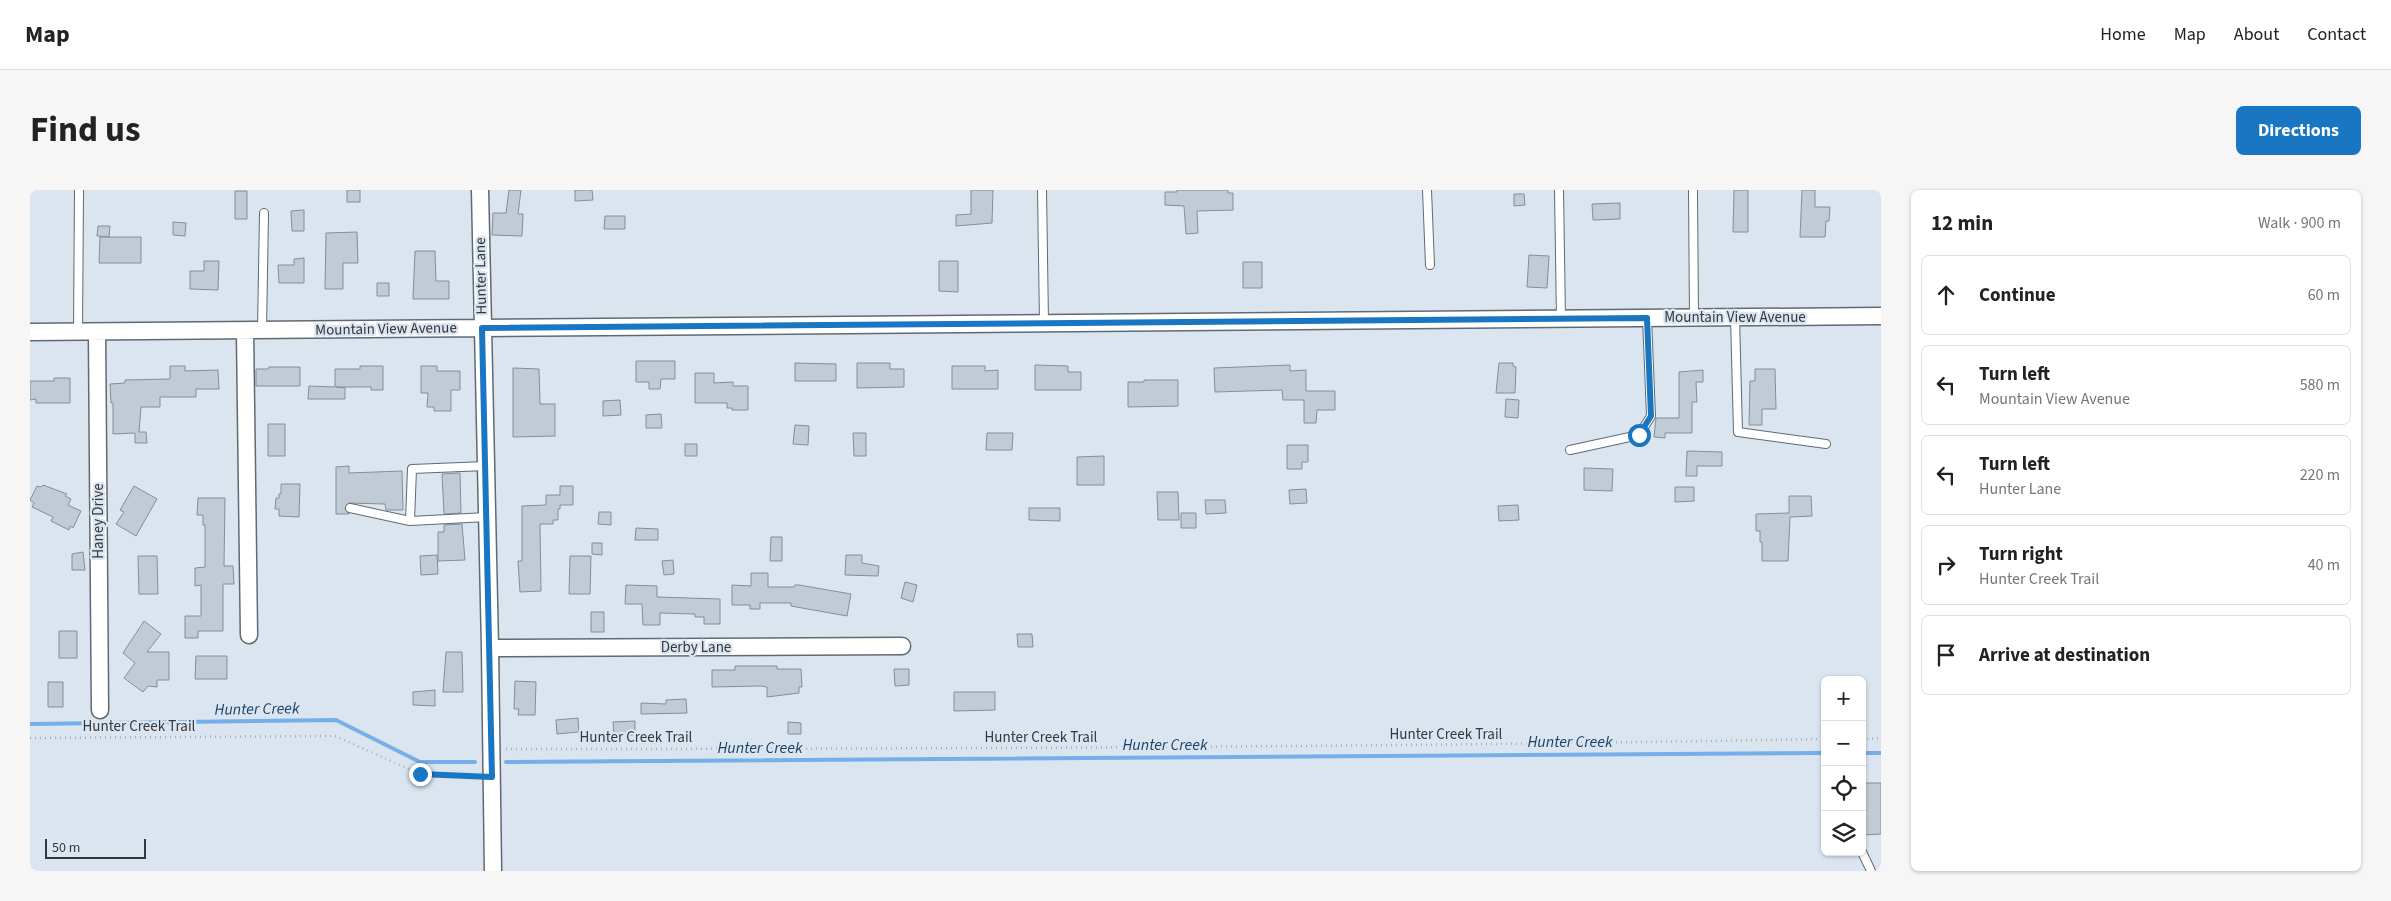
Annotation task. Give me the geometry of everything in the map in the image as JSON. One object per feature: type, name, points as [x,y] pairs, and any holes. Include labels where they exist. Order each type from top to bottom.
[{"type":"street","name":"Hunter Lane","points":[[480,190],[490,648],[492,871]]},
{"type":"street","name":"Mountain View Avenue","points":[[30,332],[1881,316]]},
{"type":"street","points":[[245,331],[248,635]]},
{"type":"street","name":"Haney Drive","points":[[97,332],[100,710]]},
{"type":"street","name":"Derby Lane","points":[[490,648],[902,646]]},
{"type":"lane","points":[[78,332],[79,190]]},
{"type":"lane","points":[[1042,190],[1044,323]]},
{"type":"lane","points":[[1427,190],[1430,265]]},
{"type":"lane","points":[[1559,190],[1561,319]]},
{"type":"lane","points":[[1693,190],[1694,318]]},
{"type":"lane","points":[[262,331],[264,213]]},
{"type":"lane","points":[[1735,317],[1738,432],[1826,444]]},
{"type":"lane","points":[[1570,450],[1639,435],[1651,416],[1647,318]]},
{"type":"lane","points":[[410,521],[412,469],[486,466]]},
{"type":"lane","points":[[350,508],[410,521],[487,517]]},
{"type":"lane","points":[[1864,856],[1871,871]]},
{"type":"path","name":"Hunter Creek Trail","points":[[30,738],[335,736],[420,774],[492,777]]},
{"type":"path","points":[[1866,739],[1881,738]]},
{"type":"path","name":"Hunter Creek Trail","points":[[491,749],[1554,744],[1821,739]]},
{"type":"building","points":[[347,190],[360,190],[360,202],[347,202]]},
{"type":"building","points":[[509,190],[521,190],[518,214],[523,214],[522,236],[492,235],[493,213],[506,213]]},
{"type":"building","points":[[575,190],[592,190],[593,200],[575,201]]},
{"type":"building","points":[[971,190],[993,190],[992,223],[956,226],[956,215],[971,214]]},
{"type":"building","points":[[1177,190],[1228,190],[1228,193],[1233,193],[1233,210],[1197,211],[1198,233],[1186,234],[1184,206],[1165,205],[1165,192],[1177,192]]},
{"type":"building","points":[[1734,190],[1748,190],[1748,232],[1733,232]]},
{"type":"building","points":[[1802,190],[1815,190],[1815,207],[1830,207],[1829,221],[1826,221],[1825,237],[1800,237]]},
{"type":"building","points":[[235,191],[247,191],[247,219],[235,219]]},
{"type":"building","points":[[1514,194],[1524,194],[1525,205],[1514,206]]},
{"type":"building","points":[[1620,203],[1620,219],[1593,220],[1592,204]]},
{"type":"building","points":[[304,210],[304,231],[292,231],[291,211]]},
{"type":"building","points":[[605,216],[625,216],[625,229],[604,229]]},
{"type":"building","points":[[173,222],[186,223],[185,236],[173,235]]},
{"type":"building","points":[[98,226],[110,226],[109,237],[97,236]]},
{"type":"building","points":[[357,232],[358,263],[343,263],[343,289],[325,289],[326,233]]},
{"type":"building","points":[[100,237],[141,237],[141,263],[99,263]]},
{"type":"building","points":[[415,251],[435,251],[436,281],[449,281],[449,299],[413,299]]},
{"type":"building","points":[[1529,255],[1549,256],[1547,288],[1527,287]]},
{"type":"building","points":[[304,258],[304,283],[279,283],[278,265],[294,265],[294,259]]},
{"type":"building","points":[[204,261],[219,261],[218,290],[190,289],[190,271],[204,271]]},
{"type":"building","points":[[939,261],[958,261],[958,292],[939,291]]},
{"type":"building","points":[[1243,262],[1262,262],[1262,288],[1243,288]]},
{"type":"building","points":[[377,283],[389,283],[389,296],[377,296]]},
{"type":"building","points":[[636,361],[675,361],[675,379],[661,379],[660,389],[649,389],[649,382],[636,382]]},
{"type":"building","points":[[795,363],[836,364],[836,381],[795,381]]},
{"type":"building","points":[[857,363],[890,363],[890,369],[904,369],[904,387],[857,388]]},
{"type":"building","points":[[1499,363],[1513,363],[1513,366],[1516,367],[1515,393],[1496,393]]},
{"type":"building","points":[[1035,365],[1068,366],[1068,372],[1081,372],[1081,390],[1035,390]]},
{"type":"building","points":[[1290,365],[1290,371],[1306,370],[1306,391],[1335,391],[1335,410],[1317,410],[1316,423],[1304,423],[1304,400],[1283,400],[1282,390],[1215,392],[1214,368]]},
{"type":"building","points":[[170,366],[185,366],[185,371],[218,370],[219,389],[196,389],[196,397],[160,397],[160,407],[141,407],[139,432],[146,432],[147,443],[135,443],[135,433],[113,434],[113,403],[111,403],[110,384],[125,383],[125,380],[170,379]]},
{"type":"building","points":[[360,366],[383,366],[383,390],[371,390],[371,387],[336,387],[345,388],[345,399],[308,399],[309,386],[335,387],[335,369],[360,369]]},
{"type":"building","points":[[421,366],[437,366],[437,371],[460,371],[460,390],[451,390],[451,411],[434,411],[434,407],[427,407],[428,393],[421,393]]},
{"type":"building","points":[[952,366],[985,366],[985,371],[998,370],[998,389],[952,389]]},
{"type":"building","points":[[269,367],[300,367],[300,386],[256,386],[256,369],[268,369]]},
{"type":"building","points":[[513,368],[539,369],[540,404],[555,404],[555,436],[513,437]]},
{"type":"building","points":[[1755,369],[1775,369],[1776,409],[1762,409],[1762,425],[1749,425],[1750,381],[1755,381]]},
{"type":"building","points":[[1703,370],[1703,382],[1696,382],[1697,402],[1692,402],[1692,433],[1665,433],[1665,438],[1654,437],[1656,418],[1679,418],[1679,372]]},
{"type":"building","points":[[695,373],[714,373],[714,383],[733,382],[733,386],[748,386],[748,410],[732,410],[732,408],[727,408],[727,403],[695,403]]},
{"type":"building","points":[[54,378],[70,378],[70,403],[36,403],[36,399],[30,400],[30,381],[54,381]]},
{"type":"building","points":[[1144,380],[1178,380],[1178,406],[1128,407],[1128,382],[1144,382]]},
{"type":"building","points":[[1506,399],[1519,400],[1518,418],[1505,417]]},
{"type":"building","points":[[620,400],[621,415],[603,416],[603,401]]},
{"type":"building","points":[[661,414],[662,428],[646,428],[646,415]]},
{"type":"building","points":[[268,424],[285,424],[285,456],[268,456]]},
{"type":"building","points":[[795,425],[809,426],[808,445],[793,444]]},
{"type":"building","points":[[853,433],[866,433],[866,456],[854,456]]},
{"type":"building","points":[[987,433],[1013,433],[1012,450],[986,450]]},
{"type":"building","points":[[685,444],[697,444],[697,456],[685,456]]},
{"type":"building","points":[[1287,445],[1308,445],[1308,462],[1302,462],[1302,469],[1287,469]]},
{"type":"building","points":[[1687,451],[1722,452],[1722,466],[1697,466],[1697,476],[1686,476]]},
{"type":"building","points":[[1104,456],[1104,485],[1077,485],[1077,457]]},
{"type":"building","points":[[349,466],[349,473],[402,471],[403,510],[386,510],[385,504],[349,503],[345,509],[349,514],[336,514],[336,467]]},
{"type":"building","points":[[1584,468],[1613,469],[1612,491],[1584,490]]},
{"type":"building","points":[[460,473],[461,513],[444,514],[442,474]]},
{"type":"building","points":[[281,484],[300,484],[299,517],[279,516],[279,509],[275,509],[276,498],[279,498],[279,494],[281,494]]},
{"type":"building","points":[[43,485],[67,494],[65,496],[71,499],[68,505],[81,511],[73,528],[70,526],[69,530],[51,521],[53,517],[32,507],[34,503],[30,500],[37,486],[41,487]]},
{"type":"building","points":[[134,486],[157,499],[136,536],[116,524],[124,512],[120,510]]},
{"type":"building","points":[[560,486],[573,486],[573,505],[560,505],[558,520],[553,520],[553,524],[540,524],[541,591],[520,592],[518,561],[522,561],[522,506],[546,505],[546,495],[560,495]]},
{"type":"building","points":[[1675,487],[1694,487],[1694,501],[1675,502]]},
{"type":"building","points":[[1306,489],[1307,503],[1290,504],[1289,490]]},
{"type":"building","points":[[1157,492],[1178,492],[1179,520],[1158,520]]},
{"type":"building","points":[[1789,496],[1811,496],[1812,516],[1790,517],[1788,561],[1762,561],[1762,542],[1760,542],[1760,531],[1756,531],[1756,514],[1789,513]]},
{"type":"building","points":[[198,498],[225,498],[224,566],[233,566],[234,584],[223,584],[223,631],[198,631],[198,638],[185,638],[185,616],[201,616],[201,585],[195,586],[195,568],[205,567],[205,525],[203,525],[203,515],[197,515]]},
{"type":"building","points":[[1205,500],[1225,500],[1226,513],[1206,514]]},
{"type":"building","points":[[1518,505],[1519,520],[1499,521],[1498,506]]},
{"type":"building","points":[[1029,508],[1060,508],[1060,521],[1029,520]]},
{"type":"building","points":[[599,512],[611,512],[611,525],[598,524]]},
{"type":"building","points":[[1181,513],[1196,513],[1196,528],[1181,528]]},
{"type":"building","points":[[462,524],[465,560],[438,561],[438,532],[444,532],[444,525]]},
{"type":"building","points":[[636,528],[658,529],[658,540],[635,540]]},
{"type":"building","points":[[771,537],[782,537],[782,561],[770,561]]},
{"type":"building","points":[[592,543],[602,543],[602,555],[592,554]]},
{"type":"building","points":[[83,552],[85,570],[72,570],[72,554]]},
{"type":"building","points":[[437,555],[438,574],[421,575],[420,556]]},
{"type":"building","points":[[846,555],[862,555],[862,563],[879,566],[878,576],[845,575]]},
{"type":"building","points":[[138,556],[157,556],[158,594],[139,594]]},
{"type":"building","points":[[570,556],[591,556],[590,594],[569,594]]},
{"type":"building","points":[[673,560],[674,574],[664,575],[662,561]]},
{"type":"building","points":[[751,573],[768,573],[768,587],[794,587],[799,585],[851,594],[847,616],[791,606],[791,603],[760,603],[760,609],[750,609],[750,605],[732,605],[732,585],[751,586]]},
{"type":"building","points":[[905,582],[917,585],[913,602],[901,598]]},
{"type":"building","points":[[626,585],[657,586],[657,597],[720,599],[720,624],[704,624],[704,617],[695,617],[695,614],[660,613],[660,625],[643,625],[642,604],[625,604]]},
{"type":"building","points":[[591,612],[604,612],[604,632],[591,632]]},
{"type":"building","points":[[144,621],[161,634],[147,652],[169,652],[169,680],[157,680],[157,687],[148,686],[143,692],[124,678],[135,663],[123,653]]},
{"type":"building","points":[[59,631],[77,631],[77,658],[59,658]]},
{"type":"building","points":[[1017,634],[1032,634],[1033,647],[1018,647]]},
{"type":"building","points":[[446,652],[462,652],[463,692],[443,692]]},
{"type":"building","points":[[196,656],[227,656],[227,679],[195,679]]},
{"type":"building","points":[[735,666],[777,666],[777,669],[801,669],[802,687],[799,687],[799,693],[767,697],[767,687],[712,687],[712,670],[735,670]]},
{"type":"building","points":[[894,669],[909,669],[909,685],[895,686]]},
{"type":"building","points":[[515,681],[536,682],[535,715],[518,715],[519,709],[514,709]]},
{"type":"building","points":[[48,682],[63,682],[63,707],[48,707]]},
{"type":"building","points":[[435,690],[435,706],[413,705],[413,692]]},
{"type":"building","points":[[954,692],[995,692],[995,710],[954,711]]},
{"type":"building","points":[[686,699],[687,713],[641,714],[641,703],[666,704],[666,700]]},
{"type":"building","points":[[578,718],[579,732],[557,734],[556,720]]},
{"type":"building","points":[[635,721],[635,735],[614,736],[613,722]]},
{"type":"building","points":[[788,722],[801,723],[801,734],[788,734]]},
{"type":"building","points":[[1866,783],[1881,783],[1881,834],[1866,835]]},
{"type":"waterway","name":"Hunter Creek","points":[[30,724],[336,720],[420,762],[475,762]]},
{"type":"waterway","name":"Hunter Creek","points":[[506,762],[1821,753]]},
{"type":"waterway","name":"Hunter Creek","points":[[1866,753],[1881,753]]},
{"type":"route","points":[[420,774],[492,777],[482,328],[1647,318],[1651,416],[1639,435]]}]
